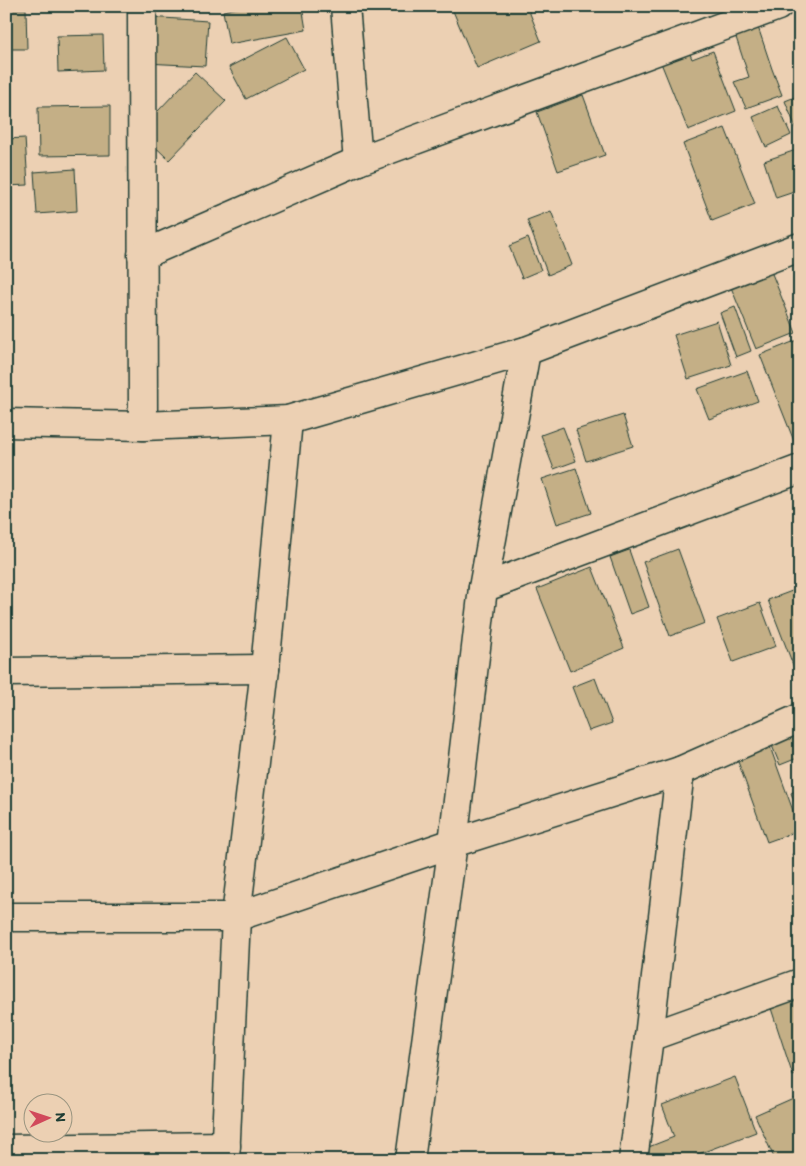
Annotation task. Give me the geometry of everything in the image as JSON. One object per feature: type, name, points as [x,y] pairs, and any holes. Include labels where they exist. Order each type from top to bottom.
[{"type":"street","points":[[142,6],[143,426]]},
{"type":"street","points":[[345,6],[358,161]]},
{"type":"street","points":[[142,255],[358,161],[778,6]]},
{"type":"street","points":[[6,423],[143,426],[288,420],[526,351],[800,247]]},
{"type":"street","points":[[410,1160],[453,843],[483,588],[526,351]]},
{"type":"street","points":[[6,1149],[225,1153],[236,917],[265,669],[288,420]]},
{"type":"street","points":[[483,588],[800,468]]},
{"type":"street","points":[[6,672],[265,669]]},
{"type":"street","points":[[6,917],[236,917],[453,843],[680,771],[800,718]]},
{"type":"street","points":[[633,1160],[680,771]]},
{"type":"street","points":[[649,1037],[800,983]]},
{"type":"building","points":[[248,6],[302,6],[306,30],[229,44],[223,11]]},
{"type":"building","points":[[451,6],[527,6],[541,41],[477,68]]},
{"type":"building","points":[[738,6],[751,6],[782,95],[746,108],[734,82],[749,77],[727,10]]},
{"type":"building","points":[[6,9],[26,9],[27,49],[6,49]]},
{"type":"building","points":[[148,17],[208,21],[205,66],[145,63]]},
{"type":"building","points":[[681,31],[692,59],[713,51],[736,111],[688,130],[653,43]]},
{"type":"building","points":[[103,35],[104,70],[58,72],[57,36]]},
{"type":"building","points":[[287,37],[304,69],[246,99],[229,67]]},
{"type":"building","points":[[195,72],[226,101],[169,160],[139,131]]},
{"type":"building","points":[[583,95],[605,155],[558,171],[537,112]]},
{"type":"building","points":[[800,95],[800,138],[785,101]]},
{"type":"building","points":[[110,106],[110,155],[39,156],[38,107]]},
{"type":"building","points":[[778,106],[791,135],[766,147],[753,117]]},
{"type":"building","points":[[725,128],[755,204],[712,221],[683,144]]},
{"type":"building","points":[[25,138],[28,185],[6,186],[6,139]]},
{"type":"building","points":[[796,150],[800,161],[800,190],[776,198],[764,161]]},
{"type":"building","points":[[75,169],[77,211],[37,214],[34,172]]},
{"type":"building","points":[[551,211],[572,265],[548,275],[527,220]]},
{"type":"building","points":[[528,238],[541,270],[522,278],[509,246]]},
{"type":"building","points":[[764,254],[796,333],[756,349],[724,270]]},
{"type":"building","points":[[735,307],[751,351],[736,357],[720,313]]},
{"type":"building","points":[[717,321],[731,365],[688,379],[674,335]]},
{"type":"building","points":[[800,339],[800,445],[796,446],[760,355]]},
{"type":"building","points":[[747,371],[758,401],[709,419],[697,389]]},
{"type":"building","points":[[623,415],[633,446],[586,461],[576,430]]},
{"type":"building","points":[[563,427],[576,461],[554,469],[541,435]]},
{"type":"building","points":[[576,468],[591,513],[557,524],[542,479]]},
{"type":"building","points":[[678,549],[705,623],[670,636],[643,562]]},
{"type":"building","points":[[629,550],[649,607],[630,614],[610,557]]},
{"type":"building","points":[[592,567],[624,648],[570,671],[537,589]]},
{"type":"building","points":[[800,588],[800,683],[768,600]]},
{"type":"building","points":[[760,603],[776,646],[733,662],[717,619]]},
{"type":"building","points":[[595,678],[612,723],[589,731],[572,687]]},
{"type":"building","points":[[800,723],[800,757],[780,765],[768,736]]},
{"type":"building","points":[[769,744],[800,830],[767,842],[736,756]]},
{"type":"building","points":[[800,789],[800,817],[791,793]]},
{"type":"building","points":[[800,851],[800,875],[792,854]]},
{"type":"building","points":[[800,987],[800,1074],[793,1076],[767,996]]},
{"type":"building","points":[[735,1077],[756,1132],[683,1160],[645,1160],[641,1150],[674,1137],[662,1105]]},
{"type":"building","points":[[800,1095],[800,1160],[775,1160],[755,1115]]}]
